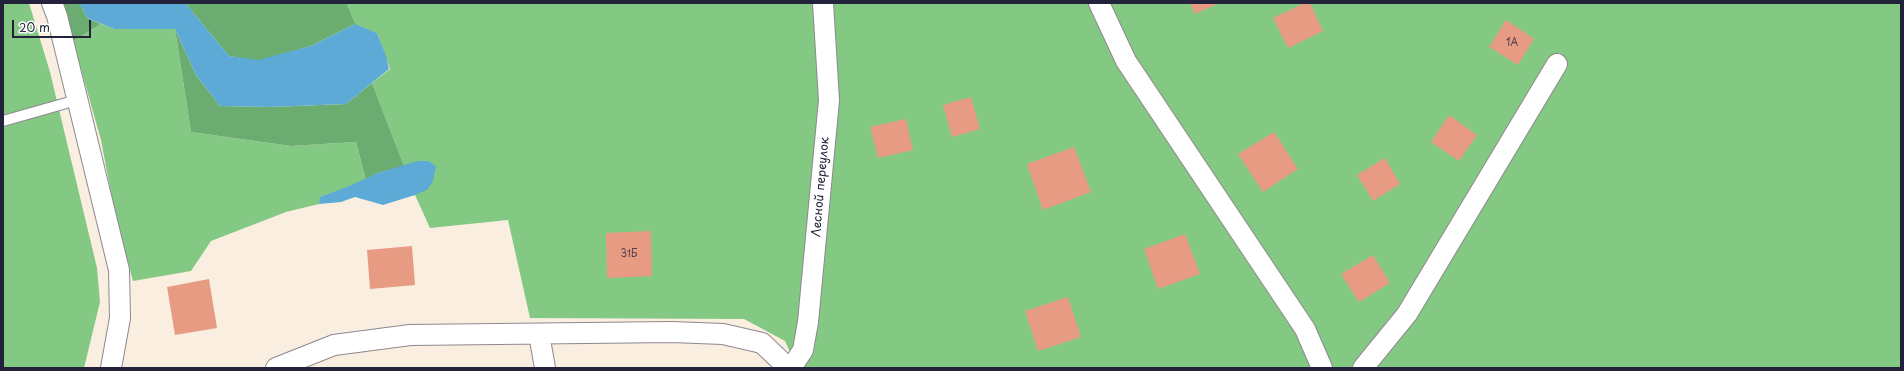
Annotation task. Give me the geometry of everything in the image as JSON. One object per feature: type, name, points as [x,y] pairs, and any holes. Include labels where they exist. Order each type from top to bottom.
[{"type":"street","points":[[52,3],[78,100],[119,270],[120,318],[111,368]]},
{"type":"street","name":"Лесной переулок","points":[[791,368],[803,350],[808,322],[829,100],[823,3]]},
{"type":"street","points":[[1099,3],[1126,61],[1305,329],[1322,368]]},
{"type":"street","points":[[1363,368],[1407,314],[1557,64]]},
{"type":"street","points":[[276,368],[334,345],[410,335],[672,332],[723,334],[762,343],[784,364],[786,368]]},
{"type":"street","points":[[539,334],[545,368]]},
{"type":"lane","points":[[3,121],[78,100]]},
{"type":"green space","points":[[3,3],[29,3],[50,72],[97,268],[100,302],[84,368],[3,368]]},
{"type":"green space","points":[[61,3],[80,3],[87,18],[101,24],[73,41]]},
{"type":"green space","points":[[185,3],[346,3],[355,24],[311,46],[258,61],[229,56]]},
{"type":"green space","points":[[345,3],[1901,3],[1901,368],[797,368],[785,341],[744,319],[530,318],[508,220],[430,228],[415,195],[372,83],[390,69],[377,33],[354,25]]},
{"type":"green space","points":[[101,24],[114,29],[175,29],[191,132],[291,146],[356,142],[366,180],[321,197],[319,204],[286,212],[211,241],[191,271],[133,281],[115,214],[101,140],[73,41]]},
{"type":"green space","points":[[175,29],[196,75],[220,106],[269,107],[346,104],[372,83],[404,166],[378,173],[366,180],[356,142],[291,146],[191,132]]},
{"type":"water","points":[[80,3],[185,3],[229,56],[258,60],[311,46],[355,24],[377,33],[386,56],[389,69],[346,104],[269,107],[220,106],[196,75],[175,29],[114,29],[87,18]]},
{"type":"water","points":[[417,161],[428,161],[436,166],[433,181],[427,190],[383,205],[355,197],[341,202],[319,204],[320,197],[378,173]]},
{"type":"building","points":[[1190,3],[1219,3],[1195,14]]},
{"type":"building","points":[[1305,3],[1310,3],[1323,31],[1288,48],[1273,18]]},
{"type":"building","points":[[1506,20],[1534,39],[1518,65],[1489,47]]},
{"type":"building","points":[[971,97],[980,129],[952,137],[943,105]]},
{"type":"building","points":[[1449,115],[1477,135],[1459,161],[1431,142]]},
{"type":"building","points":[[906,119],[913,150],[878,158],[870,127]]},
{"type":"building","points":[[1274,132],[1298,169],[1263,192],[1238,154]]},
{"type":"building","points":[[1074,147],[1091,192],[1043,210],[1027,164]]},
{"type":"building","points":[[1385,158],[1400,184],[1373,201],[1357,175]]},
{"type":"building","points":[[651,231],[652,276],[607,278],[606,233]]},
{"type":"building","points":[[1185,234],[1200,274],[1158,289],[1144,249]]},
{"type":"building","points":[[412,246],[415,285],[370,289],[367,250]]},
{"type":"building","points":[[1373,255],[1390,283],[1359,302],[1341,274]]},
{"type":"building","points":[[209,279],[217,328],[175,335],[167,287]]},
{"type":"building","points":[[1068,297],[1081,337],[1038,351],[1025,311]]}]
